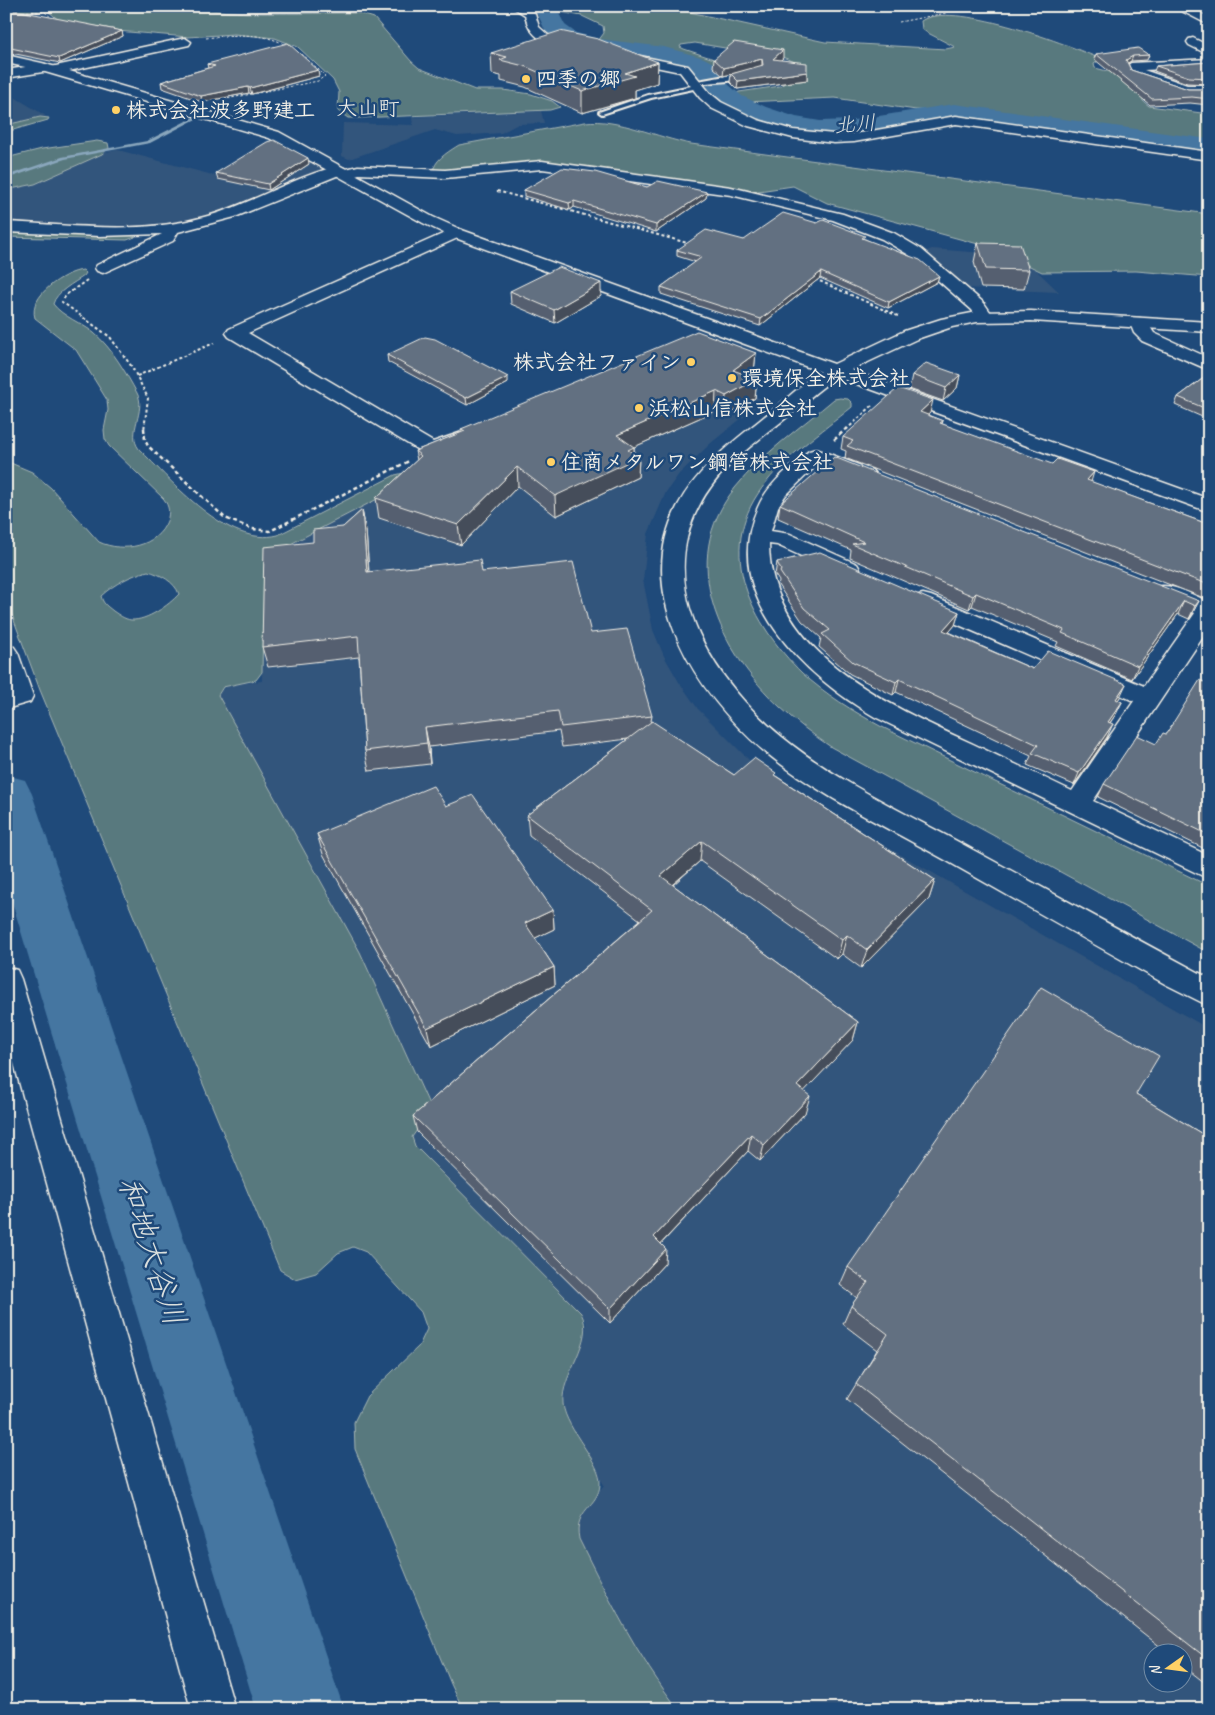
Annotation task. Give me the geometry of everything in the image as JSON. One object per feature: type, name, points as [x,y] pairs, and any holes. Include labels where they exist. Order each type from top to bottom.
[{"type":"street","points":[[517,6],[530,14],[534,28],[547,42],[598,53],[674,65],[691,74],[708,100],[729,112],[766,126],[798,135],[856,137],[932,122],[956,120],[1209,156]]},
{"type":"street","points":[[1178,6],[1209,22]]},
{"type":"street","points":[[6,74],[50,69],[185,42]]},
{"type":"street","points":[[1194,42],[1209,51]]},
{"type":"street","points":[[6,58],[50,69],[274,135],[428,220],[456,233],[1209,506]]},
{"type":"street","points":[[1209,63],[1131,67],[1135,71],[1188,94],[1209,89]]},
{"type":"street","points":[[6,228],[171,229],[219,217],[342,172],[378,170],[451,174],[528,165],[555,166],[710,187],[838,217],[872,229],[916,252],[978,307],[984,316]]},
{"type":"street","points":[[103,268],[123,256],[167,238],[171,233],[171,229]]},
{"type":"street","points":[[235,333],[456,233]]},
{"type":"street","points":[[1209,327],[1015,315],[984,316],[948,322],[926,329],[836,371],[822,379],[718,465],[692,498],[683,517],[673,558],[672,580],[676,602],[690,642],[708,674],[749,722],[805,768],[1209,993]]},
{"type":"street","points":[[1139,324],[1143,333],[1148,337],[1209,364]]},
{"type":"street","points":[[698,340],[718,328]]},
{"type":"street","points":[[235,333],[432,450],[478,431]]},
{"type":"street","points":[[880,480],[816,455],[788,479],[777,492],[768,507],[759,536],[760,574],[765,592],[786,629],[819,666],[856,695],[892,715],[1209,868]]},
{"type":"street","points":[[759,536],[782,539],[871,578]]},
{"type":"street","points":[[1077,804],[1209,610],[1145,585]]},
{"type":"street","points":[[907,594],[1149,698]]},
{"type":"street","points":[[6,653],[21,696],[11,699]]},
{"type":"street","points":[[6,979],[213,1709]]},
{"type":"lane","points":[[602,112],[650,96],[698,84],[725,80],[752,72]]},
{"type":"path","points":[[899,22],[946,13],[948,11],[945,6]]},
{"type":"path","points":[[16,12],[45,12],[58,23]]},
{"type":"path","points":[[185,42],[219,36],[261,36],[282,42],[303,56],[324,76],[323,80],[199,104],[189,109]]},
{"type":"path","points":[[296,57],[303,56]]},
{"type":"path","points":[[451,174],[451,177],[563,210],[698,246]]},
{"type":"path","points":[[103,268],[66,295],[62,302],[111,339],[137,376],[149,398],[144,441],[226,518],[252,529],[270,531],[432,450]]},
{"type":"path","points":[[813,278],[926,329]]},
{"type":"path","points":[[137,376],[235,333]]},
{"type":"path","points":[[816,455],[875,404]]},
{"type":"shaded area","points":[[6,92],[46,116],[6,125]]},
{"type":"shaded area","points":[[541,111],[544,123],[518,124],[501,133],[457,136],[435,130],[349,159],[342,156],[343,123],[413,125],[412,117]]},
{"type":"shaded area","points":[[118,150],[220,177],[296,153],[323,168],[321,171],[214,215],[178,224],[139,227],[6,224],[6,190],[35,184],[105,152]]},
{"type":"shaded area","points":[[932,249],[1009,255],[1036,270],[1059,292],[966,288],[924,252]]},
{"type":"shaded area","points":[[660,361],[764,400],[711,443],[679,474],[666,492],[648,534],[643,580],[653,630],[664,656],[698,709],[750,761],[818,808],[1209,1029],[1209,1709],[678,1709],[661,1686],[630,1638],[579,1539],[577,1527],[581,1517],[604,1485],[568,1420],[563,1404],[566,1384],[585,1332],[586,1322],[581,1313],[414,1146],[412,1137],[418,1127],[433,1112],[360,952],[218,695],[219,691],[230,685],[262,681],[264,568],[277,551],[420,476],[402,471],[427,458]]},
{"type":"green space","points":[[6,6],[199,6],[226,12],[248,13],[359,13],[374,18],[419,68],[475,90],[503,90],[531,94],[552,101],[560,107],[550,110],[348,118],[338,111],[339,92],[333,80],[298,47],[275,38],[234,34],[188,37],[81,28],[61,22],[48,11],[6,10]]},
{"type":"green space","points":[[556,6],[667,7],[825,42],[946,49],[955,47],[922,29],[921,21],[936,16],[981,19],[1034,34],[1096,57],[1098,61],[1094,64],[1095,68],[1111,72],[1142,93],[1143,101],[1149,106],[1209,114],[1209,145],[973,111],[916,110],[835,98],[745,102],[733,95],[739,92],[780,86],[785,83],[795,62],[785,58],[695,43],[681,45],[680,47],[684,49],[720,61],[732,72],[726,75],[686,58],[604,44],[598,41],[604,33],[603,26],[582,16],[555,11]]},
{"type":"green space","points":[[40,117],[49,118],[48,120],[6,132],[6,125]]},
{"type":"green space","points":[[585,122],[611,123],[691,144],[1209,214],[1209,277],[1136,271],[1042,272],[993,248],[827,203],[793,186],[752,192],[712,184],[542,162],[437,171],[434,168],[441,158],[459,145]]},
{"type":"green space","points":[[97,141],[108,143],[109,148],[102,154],[35,184],[6,190],[6,158],[42,149]]},
{"type":"green space","points":[[6,231],[135,235],[135,237],[127,240],[6,237]]},
{"type":"green space","points":[[83,270],[86,273],[61,292],[53,304],[62,313],[89,329],[101,339],[113,353],[128,377],[139,400],[140,407],[135,436],[139,449],[184,494],[221,522],[240,532],[259,536],[278,535],[395,475],[404,473],[412,481],[277,551],[264,568],[262,672],[256,680],[223,687],[218,695],[360,952],[428,1102],[430,1112],[412,1137],[415,1146],[581,1313],[584,1323],[584,1335],[567,1381],[563,1404],[570,1425],[595,1466],[600,1484],[599,1492],[580,1521],[578,1529],[579,1539],[637,1648],[678,1709],[463,1709],[451,1684],[355,1449],[354,1422],[367,1396],[419,1346],[427,1329],[421,1312],[366,1252],[353,1247],[338,1253],[316,1273],[295,1279],[280,1270],[40,690],[6,599],[6,461],[32,472],[51,488],[99,542],[118,547],[128,547],[147,542],[156,537],[168,518],[167,505],[164,499],[109,446],[105,439],[104,430],[108,410],[107,400],[76,350],[35,318],[34,310],[42,294],[58,280]],"holes":[[[153,572],[171,582],[179,594],[157,612],[144,618],[131,620],[117,614],[103,601],[101,596],[117,584],[142,573]]]},
{"type":"green space","points":[[834,399],[848,399],[852,403],[852,407],[781,466],[762,488],[748,512],[741,537],[740,562],[745,586],[755,610],[768,632],[784,654],[811,681],[839,702],[880,726],[1209,886],[1209,953],[831,747],[780,707],[758,685],[739,659],[724,632],[713,604],[707,575],[709,545],[718,516],[735,488],[757,464]]},
{"type":"building","points":[[9,9],[122,31],[59,58],[6,47],[6,10]]},
{"type":"building","points":[[560,31],[598,39],[658,62],[625,73],[635,76],[582,91],[524,66],[500,60],[507,57],[491,53]]},
{"type":"building","points":[[734,42],[783,50],[773,59],[807,63],[807,72],[738,81],[731,74],[763,65],[762,59],[724,68],[714,59]]},
{"type":"building","points":[[288,43],[318,70],[250,88],[201,96],[161,82],[215,66],[207,64]]},
{"type":"building","points":[[1138,48],[1149,55],[1133,56],[1126,60],[1131,70],[1188,89],[1209,89],[1209,99],[1192,97],[1152,99],[1096,54]]},
{"type":"building","points":[[1209,62],[1209,78],[1189,77],[1156,66]]},
{"type":"building","points":[[274,140],[308,158],[268,184],[216,173],[267,142]]},
{"type":"building","points":[[562,168],[595,172],[647,187],[658,181],[707,192],[656,225],[574,201],[569,203],[524,190]]},
{"type":"building","points":[[783,213],[817,223],[823,220],[865,236],[862,238],[920,260],[939,276],[889,302],[821,272],[761,319],[661,287],[702,257],[677,250],[706,230],[744,240]]},
{"type":"building","points":[[978,243],[1020,244],[1029,270],[986,269]]},
{"type":"building","points":[[559,267],[601,283],[554,310],[510,291]]},
{"type":"building","points":[[697,331],[756,353],[733,370],[757,379],[726,396],[716,391],[617,435],[634,447],[628,450],[639,457],[555,496],[517,467],[458,525],[376,498],[421,456],[415,451],[465,431],[461,429]]},
{"type":"building","points":[[425,337],[435,339],[508,377],[466,398],[387,355]]},
{"type":"building","points":[[926,363],[960,375],[946,388],[912,375]]},
{"type":"building","points":[[1209,374],[1209,410],[1178,397]]},
{"type":"building","points":[[898,388],[933,400],[920,412],[943,421],[940,423],[1052,464],[1057,459],[1094,472],[1087,480],[1205,523],[1209,518],[1209,585],[847,446],[853,441],[843,437]]},
{"type":"building","points":[[834,457],[1199,601],[1195,606],[1184,601],[1138,666],[1062,633],[1064,630],[976,593],[973,596],[852,544],[864,542],[780,504]]},
{"type":"building","points":[[362,510],[367,572],[480,560],[482,572],[573,562],[591,633],[627,629],[652,716],[561,727],[558,711],[425,727],[427,743],[365,751],[358,636],[262,647],[264,547],[313,542],[313,530],[343,527]]},
{"type":"building","points":[[820,552],[959,612],[943,630],[991,651],[1033,669],[1048,651],[1126,684],[1116,699],[1122,702],[1108,722],[1113,724],[1079,773],[1032,753],[1038,745],[899,679],[896,682],[853,662],[822,634],[830,630],[804,608],[780,572],[781,570],[777,562]]},
{"type":"building","points":[[1209,675],[1209,835],[1104,784],[1137,735],[1156,744],[1163,733],[1166,734],[1200,680],[1204,682]]},
{"type":"building","points":[[652,721],[734,775],[754,758],[776,773],[774,775],[935,880],[867,950],[847,935],[842,940],[702,841],[661,876],[858,1022],[797,1086],[810,1096],[764,1145],[751,1134],[654,1237],[666,1249],[610,1309],[413,1116],[652,910],[527,815]]},
{"type":"building","points":[[433,786],[446,806],[473,795],[553,910],[525,923],[554,967],[427,1028],[317,834]]},
{"type":"building","points":[[1041,987],[1159,1056],[1136,1094],[1209,1138],[1209,1660],[1192,1647],[1192,1642],[1186,1642],[856,1384],[888,1334],[851,1306],[868,1282],[848,1267]]},
{"type":"waterway","name":"北川","points":[[540,6],[548,13],[556,30],[568,38],[583,43],[664,55],[695,63],[706,69],[724,95],[733,102],[769,118],[809,128],[854,128],[937,113],[954,112],[1209,147]]},
{"type":"waterway","points":[[6,178],[64,158],[148,142],[198,117]]},
{"type":"waterway","name":"和地大谷川","points":[[6,794],[300,1709]]},
{"type":"place","name":"四季の郷","points":[[526,79]]},
{"type":"place","name":"株式会社波多野建工","points":[[116,110]]},
{"type":"place","name":"株式会社ファイン","points":[[691,362]]},
{"type":"place","name":"環境保全株式会社","points":[[732,378]]},
{"type":"place","name":"浜松山信株式会社","points":[[639,408]]},
{"type":"place","name":"住商メタルワン鋼管株式会社","points":[[551,462]]},
{"type":"district","name":"大山町","points":[[368,108]]}]
